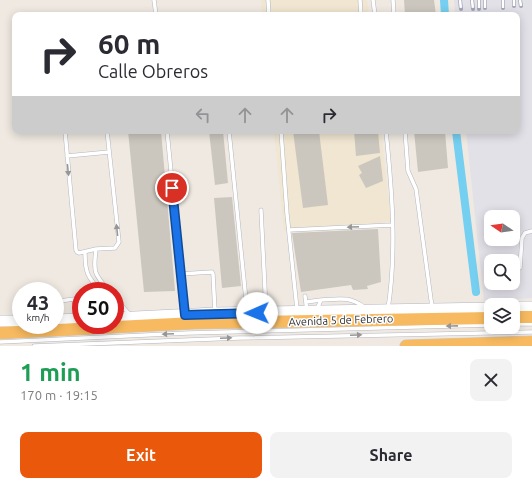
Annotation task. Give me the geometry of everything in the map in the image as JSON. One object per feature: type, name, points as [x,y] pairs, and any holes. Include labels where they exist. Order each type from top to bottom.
[{"type":"highway","points":[[520,317],[532,317]]},
{"type":"highway","name":"Avenida 5 de Febrero","points":[[0,333],[194,323],[484,318]]},
{"type":"highway","points":[[406,346],[532,342]]},
{"type":"main road","points":[[520,308],[532,307]]},
{"type":"main road","name":"Avenida 5 de Febrero","points":[[124,317],[215,313],[267,313],[306,309],[432,310],[484,308]]},
{"type":"main road","points":[[0,321],[12,321]]},
{"type":"lane","points":[[154,0],[156,12]]},
{"type":"lane","points":[[268,0],[269,12]]},
{"type":"lane","points":[[360,0],[362,12]]},
{"type":"lane","points":[[373,0],[375,12]]},
{"type":"lane","points":[[393,0],[394,12]]},
{"type":"lane","points":[[65,134],[76,250],[79,253],[96,249],[114,248],[119,242],[107,134]]},
{"type":"lane","points":[[167,134],[185,315]]},
{"type":"lane","points":[[229,134],[248,313]]},
{"type":"lane","points":[[281,134],[289,230],[306,309]]},
{"type":"lane","points":[[386,134],[392,225],[391,288],[388,310]]},
{"type":"lane","points":[[405,134],[408,171],[416,189],[432,310]]},
{"type":"lane","points":[[67,156],[109,152]]},
{"type":"lane","points":[[261,210],[267,313]]},
{"type":"lane","points":[[289,230],[392,225]]},
{"type":"lane","points":[[520,268],[522,238],[525,233],[532,231]]},
{"type":"lane","points":[[96,249],[94,272],[101,282]]},
{"type":"lane","points":[[85,252],[86,272],[93,282]]},
{"type":"lane","points":[[180,274],[212,272],[215,313]]},
{"type":"lane","points":[[306,296],[306,309]]},
{"type":"lane","points":[[306,309],[321,300],[348,298],[370,310]]},
{"type":"lane","points":[[306,309],[321,300]]},
{"type":"lane","points":[[124,308],[132,317]]},
{"type":"lane","points":[[520,324],[532,324]]},
{"type":"lane","points":[[0,342],[188,333],[484,325]]},
{"type":"lane","points":[[34,346],[246,338],[532,332]]},
{"type":"shaded area","points":[[261,0],[367,0],[369,12],[262,12]]},
{"type":"shaded area","points":[[454,0],[532,0],[532,298],[484,298],[484,301],[466,134],[520,134],[520,12],[455,12]]},
{"type":"shaded area","points":[[274,134],[381,134],[391,222],[284,230]]},
{"type":"building","points":[[404,0],[434,0],[436,12],[405,12]]},
{"type":"building","points":[[128,134],[161,134],[175,291],[144,292]]},
{"type":"building","points":[[209,134],[223,134],[228,183],[215,185]]},
{"type":"building","points":[[293,134],[319,134],[328,205],[303,208]]},
{"type":"building","points":[[354,134],[378,134],[380,153],[356,156]]},
{"type":"building","points":[[414,134],[445,134],[448,168],[418,172]]},
{"type":"building","points":[[380,156],[383,181],[366,188],[359,175],[362,173],[358,166]]},
{"type":"building","points":[[232,197],[241,286],[222,288],[214,198]]},
{"type":"building","points":[[378,229],[381,282],[367,286],[368,289],[353,290],[351,285],[301,292],[292,233]]},
{"type":"waterway","points":[[444,0],[445,12]]},
{"type":"waterway","points":[[456,134],[476,292]]},
{"type":"railway","points":[[460,0],[461,9]]},
{"type":"railway","points":[[472,0],[473,9]]},
{"type":"railway","points":[[479,0],[479,9]]},
{"type":"railway","points":[[485,0],[485,8]]},
{"type":"railway","points":[[503,0],[503,8]]},
{"type":"railway","points":[[514,0],[514,6]]},
{"type":"railway","points":[[520,0],[521,6]]},
{"type":"route","points":[[172,188],[185,315],[257,313]]}]
